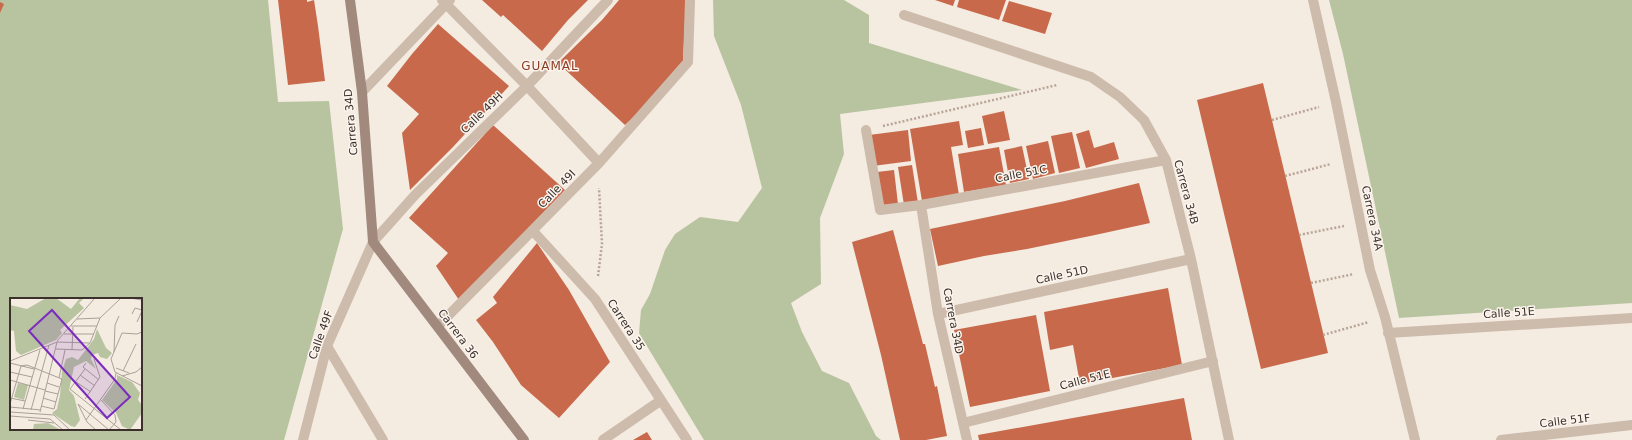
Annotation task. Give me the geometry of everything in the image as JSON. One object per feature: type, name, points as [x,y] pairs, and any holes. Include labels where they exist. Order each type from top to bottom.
[{"type":"street","name":"Carrera 34D","points":[[350,0],[362,92],[373,242]]},
{"type":"street","name":"Calle 49H","points":[[373,242],[414,195],[527,86],[608,0]]},
{"type":"street","name":"Calle 49I","points":[[438,326],[599,163],[688,62],[690,0]]},
{"type":"street","name":"Carrera 34A","points":[[1313,0],[1336,102],[1370,270],[1385,317],[1415,440]]},
{"type":"street","points":[[362,92],[446,1],[599,163]]},
{"type":"street","name":"Carrera 34B","points":[[904,15],[1091,77],[1120,97],[1144,120],[1166,160],[1191,259],[1229,440]]},
{"type":"street","name":"Calle 51C","points":[[866,130],[880,210],[921,205],[1166,160]]},
{"type":"street","name":"Carrera 34D","points":[[921,205],[938,314],[967,440]]},
{"type":"street","name":"Carrera 35","points":[[533,231],[595,299],[660,401],[687,440]]},
{"type":"street","name":"Carrera 36","points":[[373,242],[524,440]]},
{"type":"street","name":"Calle 49F","points":[[303,440],[327,346],[373,242]]},
{"type":"street","name":"Calle 51D","points":[[938,314],[1191,259]]},
{"type":"street","name":"Calle 51E","points":[[1388,333],[1632,318]]},
{"type":"street","points":[[327,346],[383,440]]},
{"type":"street","name":"Calle 51E","points":[[963,423],[1213,361]]},
{"type":"street","points":[[603,440],[660,401]]},
{"type":"street","name":"Calle 51F","points":[[1501,440],[1632,425]]},
{"type":"path","points":[[866,130],[1060,84]]},
{"type":"path","points":[[1272,120],[1321,106]]},
{"type":"path","points":[[595,299],[602,244],[599,204],[599,163]]},
{"type":"path","points":[[1285,176],[1333,164]]},
{"type":"path","points":[[1299,236],[1350,224]]},
{"type":"path","points":[[1311,284],[1355,273]]},
{"type":"path","points":[[1323,335],[1377,320]]},
{"type":"green space","points":[[0,0],[268,0],[278,102],[329,101],[343,229],[284,440],[0,440]]},
{"type":"green space","points":[[713,0],[844,0],[869,15],[869,43],[1022,90],[840,114],[844,154],[820,218],[821,284],[791,303],[802,332],[822,371],[849,383],[876,436],[881,440],[704,440],[639,333],[641,310],[650,294],[665,250],[675,234],[700,217],[738,222],[762,188],[741,105],[714,36]]},
{"type":"green space","points":[[1329,0],[1632,0],[1632,303],[1399,318],[1343,54]]},
{"type":"building","points":[[278,0],[307,0],[307,2],[314,0],[325,81],[288,85]]},
{"type":"building","points":[[482,0],[588,0],[568,20],[542,51],[503,15],[501,17]]},
{"type":"building","points":[[619,0],[686,0],[683,61],[640,111],[625,125],[558,63],[602,20]]},
{"type":"building","points":[[935,0],[955,0],[953,6]]},
{"type":"building","points":[[959,0],[1006,0],[999,20],[957,7]]},
{"type":"building","points":[[1009,1],[1052,13],[1045,34],[1002,21]]},
{"type":"building","points":[[0,2],[4,4],[0,13]]},
{"type":"building","points":[[438,24],[509,86],[453,147],[410,190],[402,133],[419,114],[387,86]]},
{"type":"building","points":[[1263,83],[1328,353],[1261,369],[1197,100]]},
{"type":"building","points":[[1004,111],[1010,140],[988,144],[982,116]]},
{"type":"building","points":[[959,121],[963,145],[951,147],[959,195],[922,201],[910,129]]},
{"type":"building","points":[[493,125],[565,190],[459,300],[436,266],[448,253],[409,218]]},
{"type":"building","points":[[981,128],[984,145],[968,148],[965,131]]},
{"type":"building","points":[[908,130],[911,161],[873,166],[869,135]]},
{"type":"building","points":[[1089,130],[1094,148],[1114,142],[1119,159],[1086,168],[1076,134]]},
{"type":"building","points":[[1072,132],[1080,168],[1059,173],[1051,136]]},
{"type":"building","points":[[1048,141],[1055,173],[1033,179],[1026,146]]},
{"type":"building","points":[[1022,146],[1029,179],[1010,183],[1004,150]]},
{"type":"building","points":[[999,147],[1006,185],[964,192],[958,154]]},
{"type":"building","points":[[912,165],[918,203],[904,205],[898,167]]},
{"type":"building","points":[[894,170],[898,204],[881,206],[877,172]]},
{"type":"building","points":[[1139,183],[1150,223],[938,266],[930,229],[1065,201]]},
{"type":"building","points":[[893,230],[923,344],[925,344],[935,387],[937,386],[947,436],[926,440],[900,440],[881,355],[852,242]]},
{"type":"building","points":[[537,243],[569,290],[610,362],[559,418],[521,385],[493,342],[476,320],[497,303],[493,297]]},
{"type":"building","points":[[1168,288],[1182,365],[1080,384],[1073,345],[1050,350],[1044,312]]},
{"type":"building","points":[[1036,315],[1050,391],[970,407],[954,330]]},
{"type":"building","points":[[1184,398],[1192,440],[979,440],[978,435]]},
{"type":"building","points":[[647,432],[652,440],[633,440]]},
{"type":"district","name":"GUAMAL","points":[[550,66]]}]
